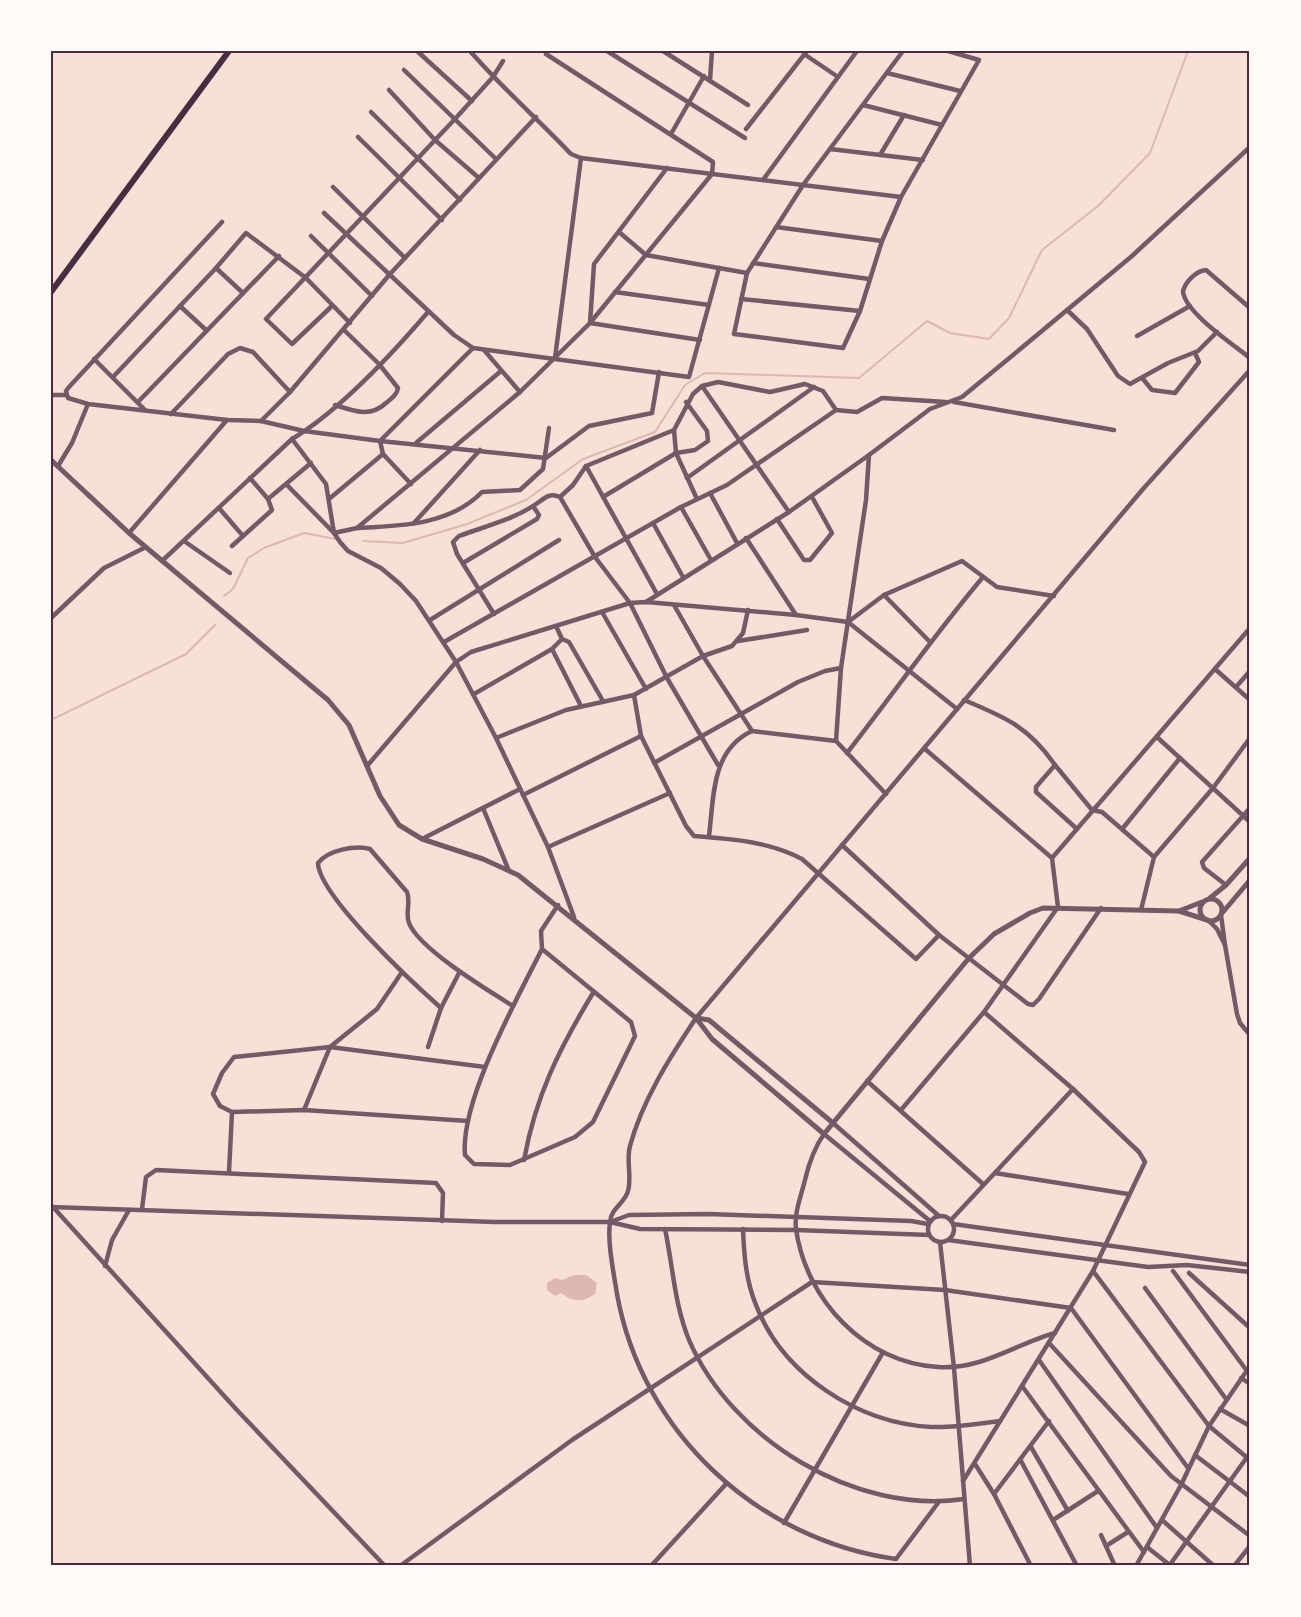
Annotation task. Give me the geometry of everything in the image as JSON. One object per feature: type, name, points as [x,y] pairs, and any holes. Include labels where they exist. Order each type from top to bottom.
[{"type":"main road","points":[[51,292],[230,51]]},
{"type":"street","points":[[417,51],[472,101]]},
{"type":"street","points":[[470,51],[571,154],[581,158],[901,197]]},
{"type":"street","points":[[607,51],[745,138]]},
{"type":"street","points":[[663,51],[748,105]]},
{"type":"street","points":[[710,80],[712,51]]},
{"type":"street","points":[[763,180],[857,51]]},
{"type":"street","points":[[903,51],[803,185],[747,273],[734,334],[843,348],[860,311],[882,240],[901,197],[979,60],[948,51]]},
{"type":"street","points":[[746,129],[806,53],[838,77]]},
{"type":"street","points":[[357,528],[455,448],[520,392],[555,358],[590,323],[712,174],[713,162],[546,54]]},
{"type":"street","points":[[332,306],[292,344],[268,324],[266,316],[329,254],[472,101],[493,77],[503,61]]},
{"type":"street","points":[[404,70],[496,159]]},
{"type":"street","points":[[887,73],[960,92]]},
{"type":"street","points":[[670,134],[704,76]]},
{"type":"street","points":[[389,90],[435,140],[479,178]]},
{"type":"street","points":[[863,105],[942,125]]},
{"type":"street","points":[[371,112],[460,200]]},
{"type":"street","points":[[880,155],[904,115]]},
{"type":"street","points":[[261,421],[290,392],[390,274],[536,117]]},
{"type":"street","points":[[358,137],[442,220]]},
{"type":"street","points":[[646,602],[812,497],[930,409],[962,397],[1132,256],[1250,147]]},
{"type":"street","points":[[830,149],[923,160]]},
{"type":"street","points":[[555,358],[581,158]]},
{"type":"street","points":[[590,323],[594,264],[667,168]]},
{"type":"street","points":[[333,187],[405,258]]},
{"type":"street","points":[[324,213],[348,233],[454,335],[473,348],[484,350],[689,376],[719,268]]},
{"type":"street","points":[[66,395],[69,387],[94,359],[222,222]]},
{"type":"street","points":[[776,227],[882,240]]},
{"type":"street","points":[[112,377],[216,268],[246,232],[306,278],[350,323]]},
{"type":"street","points":[[619,232],[646,255],[747,273]]},
{"type":"street","points":[[311,236],[372,296]]},
{"type":"street","points":[[138,402],[279,256]]},
{"type":"street","points":[[753,263],[869,279]]},
{"type":"street","points":[[216,268],[243,293]]},
{"type":"street","points":[[1250,308],[1210,272],[1204,270],[1184,287],[1183,297],[1190,306],[1217,332],[1250,358]]},
{"type":"street","points":[[615,292],[709,304]]},
{"type":"street","points":[[741,299],[860,311]]},
{"type":"street","points":[[180,306],[206,330]]},
{"type":"street","points":[[1137,336],[1190,306]]},
{"type":"street","points":[[1067,310],[1096,342],[1118,376],[1130,384],[1143,379],[1168,363],[1195,353],[1217,332]]},
{"type":"street","points":[[162,561],[292,439],[379,364],[428,312]]},
{"type":"street","points":[[590,323],[700,340]]},
{"type":"street","points":[[334,405],[370,413],[378,411],[397,393],[396,383],[344,330]]},
{"type":"street","points":[[171,414],[228,354],[240,348],[253,352],[290,392]]},
{"type":"street","points":[[380,441],[473,348]]},
{"type":"street","points":[[484,350],[520,392]]},
{"type":"street","points":[[1143,379],[1152,390],[1175,393],[1199,362],[1195,353]]},
{"type":"street","points":[[94,359],[145,410]]},
{"type":"street","points":[[938,1503],[896,1560],[840,1548],[759,1509],[726,1484],[681,1434],[638,1366],[623,1324],[612,1259],[610,1222],[614,1209],[628,1192],[628,1154],[643,1112],[665,1069],[696,1018],[1143,489],[1250,370]]},
{"type":"street","points":[[416,443],[501,371]]},
{"type":"street","points":[[51,395],[66,395],[74,401],[88,404],[227,420],[261,421],[304,431],[380,441],[546,458],[590,426],[652,413],[659,372]]},
{"type":"street","points":[[698,499],[676,453],[674,430],[686,402],[702,386],[718,382],[770,392],[805,384],[822,392],[836,410]]},
{"type":"street","points":[[702,386],[789,512]]},
{"type":"street","points":[[687,477],[814,387]]},
{"type":"street","points":[[444,642],[681,507],[710,493],[758,464],[836,410],[857,412],[882,398],[952,402],[1114,430]]},
{"type":"street","points":[[603,496],[676,453],[695,450],[708,441],[707,431],[686,402]]},
{"type":"street","points":[[58,466],[72,443],[88,404]]},
{"type":"street","points":[[129,533],[227,420]]},
{"type":"street","points":[[334,533],[357,528],[412,525],[468,507],[482,492],[520,490],[543,469],[549,428]]},
{"type":"street","points":[[560,497],[573,485],[586,466],[674,430]]},
{"type":"street","points":[[292,439],[323,477],[334,533]]},
{"type":"street","points":[[380,441],[383,454],[411,484]]},
{"type":"street","points":[[412,525],[480,450]]},
{"type":"street","points":[[329,499],[383,454]]},
{"type":"street","points":[[836,741],[842,668],[866,500],[869,455]]},
{"type":"street","points":[[51,460],[129,533],[328,700],[349,725],[390,813],[399,825],[422,839],[473,855],[509,871],[574,917],[696,1018],[712,1039],[929,1223],[929,1235]]},
{"type":"street","points":[[268,499],[310,463]]},
{"type":"street","points":[[586,466],[657,594]]},
{"type":"street","points":[[232,546],[272,510],[268,499],[250,478]]},
{"type":"street","points":[[287,484],[348,551],[381,568],[400,584],[430,620],[474,694],[496,738],[548,847],[574,917]]},
{"type":"street","points":[[710,493],[737,543]]},
{"type":"street","points":[[494,614],[454,547],[455,539],[533,506],[551,494],[560,497],[595,557],[630,603],[667,678],[718,765]]},
{"type":"street","points":[[777,519],[804,560],[810,560],[832,533],[812,497]]},
{"type":"street","points":[[463,563],[537,519],[539,515],[533,506]]},
{"type":"street","points":[[681,507],[711,560]]},
{"type":"street","points":[[219,508],[243,536]]},
{"type":"street","points":[[653,523],[683,577]]},
{"type":"street","points":[[746,538],[796,615]]},
{"type":"street","points":[[430,620],[559,540]]},
{"type":"street","points":[[184,541],[230,573]]},
{"type":"street","points":[[51,618],[104,568],[146,547]]},
{"type":"street","points":[[848,622],[884,595],[962,561],[997,587],[1054,596]]},
{"type":"street","points":[[847,753],[910,672],[929,641],[982,577]]},
{"type":"street","points":[[884,595],[929,641]]},
{"type":"street","points":[[367,766],[456,662],[471,652],[630,603],[646,602],[748,610],[848,622],[957,709]]},
{"type":"street","points":[[674,605],[703,656],[752,731]]},
{"type":"street","points":[[738,641],[748,610]]},
{"type":"street","points":[[602,612],[646,689]]},
{"type":"street","points":[[556,626],[562,639],[569,642],[603,701]]},
{"type":"street","points":[[1052,858],[1158,738],[1250,628]]},
{"type":"street","points":[[496,738],[551,715],[634,695],[703,656],[738,641],[807,630]]},
{"type":"street","points":[[474,694],[552,649],[562,639]]},
{"type":"street","points":[[552,649],[581,706]]},
{"type":"street","points":[[654,763],[804,679],[825,671],[842,668]]},
{"type":"street","points":[[1215,669],[1250,700]]},
{"type":"street","points":[[1236,687],[1250,671]]},
{"type":"street","points":[[634,695],[641,736],[694,836],[747,841],[789,852],[818,871],[916,959],[939,935]]},
{"type":"street","points":[[964,700],[1020,726],[1042,745],[1055,765],[1092,810],[1102,812],[1154,857]]},
{"type":"street","points":[[710,836],[718,765],[727,752],[752,731],[836,741],[886,794]]},
{"type":"street","points":[[523,795],[641,736]]},
{"type":"street","points":[[1158,738],[1250,822]]},
{"type":"street","points":[[1141,910],[1154,857],[1213,788],[1250,738]]},
{"type":"street","points":[[901,1110],[984,1012],[1001,984],[1058,907],[1052,858],[925,749]]},
{"type":"street","points":[[1123,828],[1180,758]]},
{"type":"street","points":[[1055,765],[1036,787],[1036,792],[1077,829]]},
{"type":"street","points":[[422,839],[520,789]]},
{"type":"street","points":[[548,847],[670,793]]},
{"type":"street","points":[[483,808],[509,871]]},
{"type":"street","points":[[1226,885],[1204,868],[1202,862],[1250,808]]},
{"type":"street","points":[[842,845],[939,935],[1028,1004],[1036,1002],[1101,908]]},
{"type":"street","points":[[441,1008],[402,972],[351,916],[321,877],[318,863],[321,858],[345,850],[370,849],[407,892],[407,915],[413,931],[459,973],[513,1006]]},
{"type":"street","points":[[1179,911],[1210,898],[1226,885],[1250,858]]},
{"type":"street","points":[[1055,1333],[1032,1339],[983,1363],[954,1368],[922,1365],[882,1354],[856,1335],[812,1282],[806,1269],[796,1230],[796,1216],[813,1153],[832,1124],[969,958],[982,944],[1007,925],[1030,913],[1058,907],[1179,911],[1215,921],[1250,879]]},
{"type":"street","points":[[1210,898],[1220,903],[1237,1014],[1240,1023],[1250,1035]]},
{"type":"street","points":[[1203,902],[1200,909],[1206,920],[1217,929],[1225,945]]},
{"type":"street","points":[[542,949],[630,1022],[635,1036],[589,1127],[575,1137],[524,1160],[499,1167],[474,1164],[469,1161],[464,1148],[468,1121],[485,1067],[542,949],[541,931],[558,905]]},
{"type":"street","points":[[304,1110],[330,1047],[377,1010],[402,972]]},
{"type":"street","points":[[428,1047],[441,1008],[459,973]]},
{"type":"street","points":[[524,1160],[543,1086],[565,1039],[593,993]]},
{"type":"street","points":[[963,1481],[1093,1271],[1128,1194],[1145,1167],[1143,1157],[1073,1089],[984,1012]]},
{"type":"street","points":[[696,1018],[709,1020],[939,1216],[952,1222],[1105,1247],[1250,1264]]},
{"type":"street","points":[[468,1121],[304,1110],[231,1113],[220,1106],[213,1094],[222,1072],[234,1057],[330,1047],[485,1067]]},
{"type":"street","points":[[867,1081],[983,1184]]},
{"type":"street","points":[[948,1240],[954,1233],[952,1222],[983,1184],[1073,1089]]},
{"type":"street","points":[[229,1172],[231,1113]]},
{"type":"street","points":[[142,1209],[145,1182],[147,1177],[156,1170],[229,1172],[436,1183],[443,1193],[442,1221]]},
{"type":"street","points":[[995,1173],[1128,1194]]},
{"type":"street","points":[[52,1207],[442,1221],[610,1222],[622,1227],[665,1229],[796,1230],[929,1235],[940,1242],[948,1240],[1148,1267],[1187,1265],[1250,1272]]},
{"type":"street","points":[[52,1207],[385,1566]]},
{"type":"street","points":[[105,1266],[112,1240],[129,1210]]},
{"type":"street","points":[[910,1221],[914,1210]]},
{"type":"street","points":[[610,1222],[620,1216],[642,1214],[796,1216],[929,1223],[939,1216]]},
{"type":"street","points":[[665,1229],[671,1278],[679,1310],[698,1357],[719,1387],[747,1420],[780,1448],[814,1470],[865,1491],[896,1499],[938,1503],[964,1499]]},
{"type":"street","points":[[743,1229],[747,1277],[759,1314],[773,1338],[796,1365],[850,1406],[899,1422],[928,1427],[959,1427],[999,1421]]},
{"type":"street","points":[[940,1242],[954,1368],[970,1566]]},
{"type":"street","points":[[1022,1386],[1128,1532],[1146,1549],[1170,1566],[1186,1540],[1249,1457],[1209,1426],[1093,1271]]},
{"type":"street","points":[[1137,1566],[1181,1485],[1209,1426],[1248,1368],[1173,1271]]},
{"type":"street","points":[[1189,1273],[1250,1328]]},
{"type":"street","points":[[400,1566],[562,1447],[759,1314],[812,1282],[945,1290],[1071,1308],[1188,1468]]},
{"type":"street","points":[[1145,1288],[1226,1399]]},
{"type":"street","points":[[1049,1343],[1147,1452],[1181,1485],[1250,1536]]},
{"type":"street","points":[[784,1523],[882,1354]]},
{"type":"street","points":[[1039,1360],[1157,1528]]},
{"type":"street","points":[[1241,1378],[1250,1384]]},
{"type":"street","points":[[1221,1409],[1250,1426]]},
{"type":"street","points":[[994,1494],[1049,1421]]},
{"type":"street","points":[[1031,1447],[1068,1511]]},
{"type":"street","points":[[1195,1455],[1250,1497]]},
{"type":"street","points":[[1021,1461],[1077,1566]]},
{"type":"street","points":[[975,1464],[994,1494],[1031,1566]]},
{"type":"street","points":[[651,1566],[726,1484]]},
{"type":"street","points":[[1053,1520],[1098,1491]]},
{"type":"street","points":[[1162,1520],[1214,1566]]},
{"type":"street","points":[[1106,1546],[1128,1532]]},
{"type":"street","points":[[1101,1535],[1114,1566]]},
{"type":"street","points":[[1234,1566],[1250,1546]]},
{"type":"shaded area","points":[[574,1275],[586,1275],[597,1283],[595,1294],[578,1300],[561,1293],[555,1296],[547,1290],[547,1283],[555,1278],[562,1280]]},
{"type":"waterway","points":[[363,541],[403,543],[467,524],[526,500],[583,459],[655,432],[685,385],[705,373],[859,378],[927,321],[950,333],[989,339],[1009,318],[1042,250],[1098,206],[1150,153],[1188,51]]},
{"type":"waterway","points":[[224,596],[233,589],[248,558],[264,548],[304,533],[336,539]]},
{"type":"waterway","points":[[51,720],[186,654],[215,625]]}]
